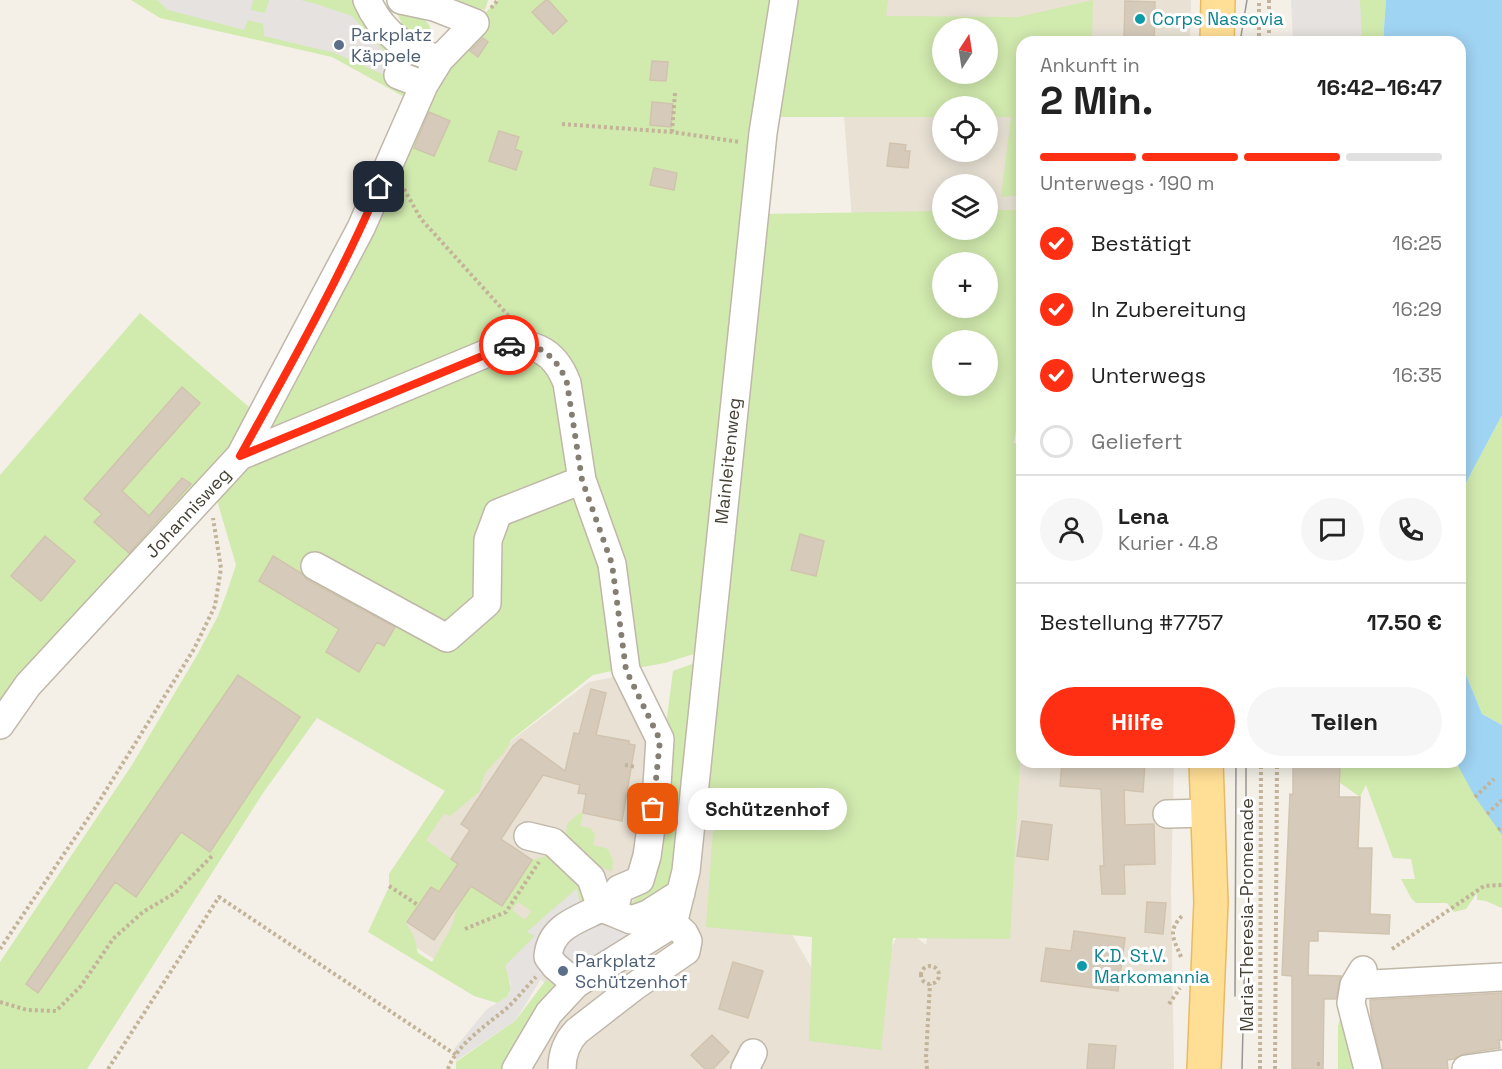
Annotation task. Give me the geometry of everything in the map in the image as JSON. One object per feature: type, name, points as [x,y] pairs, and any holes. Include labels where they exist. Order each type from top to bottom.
[{"type":"main road","points":[[1217,36],[1218,0]]},
{"type":"main road","points":[[1201,1069],[1211,902],[1206,768]]},
{"type":"street","points":[[367,0],[380,23],[396,39],[416,52],[440,60]]},
{"type":"street","points":[[401,0],[434,8],[473,12]]},
{"type":"street","name":"Mainleitenweg","points":[[672,924],[686,871],[763,133],[784,0]]},
{"type":"street","name":"Johannisweg","points":[[0,725],[28,685],[240,456],[361,228],[423,85],[473,12]]},
{"type":"street","points":[[398,75],[423,85]]},
{"type":"street","points":[[240,456],[512,344],[537,347],[555,359],[567,383],[582,480],[612,564],[626,670],[660,740],[657,785],[645,869],[640,880],[619,889],[608,911]]},
{"type":"street","points":[[315,566],[447,638],[487,603],[488,540],[498,513],[582,480]]},
{"type":"street","points":[[1167,814],[1208,813]]},
{"type":"street","points":[[540,839],[591,878],[608,911]]},
{"type":"street","points":[[576,984],[548,957],[549,944],[560,931],[571,922],[608,911],[631,920],[648,914],[681,894]]},
{"type":"street","points":[[516,1069],[549,1013],[576,984],[672,924],[688,941],[686,951],[635,986],[569,1039],[564,1051],[562,1069]]},
{"type":"street","points":[[1368,1069],[1352,1004],[1359,977],[1502,977]]},
{"type":"street","points":[[1466,1069],[1502,1064]]},
{"type":"path","points":[[1259,0],[1259,36]]},
{"type":"path","points":[[1269,0],[1269,36]]},
{"type":"path","points":[[672,132],[675,93]]},
{"type":"path","points":[[562,124],[672,132],[750,143]]},
{"type":"path","points":[[414,207],[421,219],[537,347]]},
{"type":"path","points":[[0,949],[95,808],[194,649],[215,606],[221,568],[215,526],[206,494]]},
{"type":"path","name":"Maria-Theresia-Promenade","points":[[1260,1069],[1261,768]]},
{"type":"path","name":"Maria-Theresia-Promenade","points":[[1275,1069],[1277,768]]},
{"type":"path","points":[[1475,797],[1494,779]]},
{"type":"path","points":[[1487,814],[1502,800]]},
{"type":"path","points":[[465,929],[506,912],[540,839]]},
{"type":"path","points":[[0,1002],[27,1010],[56,1011],[81,986],[113,939],[143,912],[176,893],[214,854]]},
{"type":"path","points":[[1392,949],[1484,886],[1502,885]]},
{"type":"path","points":[[389,886],[418,905]]},
{"type":"path","points":[[108,1069],[219,897],[456,1055]]},
{"type":"path","points":[[1182,960],[1172,934],[1184,913]]},
{"type":"path","points":[[448,1069],[456,1055],[485,1025],[508,1007],[537,976],[555,966]]},
{"type":"path","points":[[931,966],[937,969],[939,976],[937,982],[930,984],[923,981],[921,975],[924,968],[931,966]]},
{"type":"path","points":[[1169,1004],[1177,994],[1182,981]]},
{"type":"path","points":[[927,1069],[930,984]]},
{"type":"path","points":[[1317,1064],[1323,1064]]},
{"type":"shaded area","name":"Parkplatz Käppele","points":[[157,0],[253,0],[251,10],[265,13],[269,0],[301,0],[316,4],[352,16],[400,69],[395,80],[335,53],[264,36],[263,24],[248,20],[244,30],[168,10]]},
{"type":"shaded area","points":[[835,0],[1191,0],[1190,36],[1016,36],[1016,250],[853,232]]},
{"type":"shaded area","points":[[1291,0],[1360,0],[1362,36],[1293,36]]},
{"type":"shaded area","points":[[1016,468],[1016,768],[1174,768],[1171,893],[1174,1069],[516,1069],[573,1004],[520,964],[479,988],[389,930],[389,874],[445,791],[589,682],[639,672],[850,1034],[902,926],[926,945]]},
{"type":"shaded area","name":"Parkplatz Schützenhof","points":[[577,889],[580,904],[673,939],[541,979],[516,1020],[456,1061],[454,1049],[487,1009],[510,993],[511,984],[505,966],[535,936],[527,932]]},
{"type":"green space","points":[[131,0],[367,0],[428,56],[475,23],[498,0],[778,0],[700,652],[665,663],[626,670],[567,383],[537,347],[240,456],[0,725],[0,475],[140,313],[256,413],[353,225],[408,99],[332,57],[160,18]]},
{"type":"green space","points":[[448,0],[488,0],[485,10]]},
{"type":"green space","points":[[792,0],[888,0],[886,16],[1018,17],[1093,0],[1092,36],[1016,36],[1016,196],[1001,197],[1011,117],[998,117],[998,96],[932,96],[932,117],[773,117]]},
{"type":"green space","points":[[1337,0],[1386,0],[1383,36],[1349,36]]},
{"type":"green space","points":[[395,9],[414,14],[425,21],[429,25],[431,38],[421,40],[404,28]]},
{"type":"green space","points":[[998,210],[1016,210],[1016,429],[1014,443],[1016,443],[1016,768],[1020,768],[1010,939],[893,938],[881,1050],[809,1041],[812,937],[706,927],[714,817],[698,816],[762,214],[932,211],[932,240],[998,240]]},
{"type":"green space","points":[[512,355],[550,365],[601,563],[617,670],[593,675],[511,740],[506,750],[485,773],[479,792],[450,816],[444,814],[426,840],[458,864],[452,873],[502,906],[532,860],[553,854],[598,897],[580,904],[576,889],[527,932],[535,936],[506,965],[511,989],[507,997],[497,1003],[474,996],[368,932],[389,887],[389,874],[445,791],[317,718],[263,793],[87,1069],[0,1069],[0,962],[132,765],[218,616],[236,565],[216,497],[248,465]],"holes":[[[431,887],[458,905],[452,926],[432,962],[418,953],[414,937],[406,923]],[[518,902],[531,911],[525,920],[512,910]]]},
{"type":"green space","points":[[1502,415],[1502,725],[1482,714],[1466,675],[1466,483]]},
{"type":"green space","points":[[703,660],[676,886],[622,914],[639,895],[673,671]]},
{"type":"green space","points":[[1340,768],[1460,768],[1502,834],[1502,908],[1477,900],[1477,893],[1466,909],[1454,912],[1447,903],[1416,903],[1401,879],[1415,879],[1411,859],[1393,858],[1366,785],[1360,797],[1339,782]]},
{"type":"green space","points":[[583,813],[580,826],[590,828],[595,834],[593,845],[608,849],[613,861],[612,872],[584,858],[565,845],[567,824],[578,814]]},
{"type":"green space","points":[[546,980],[563,989],[516,1069],[456,1069],[456,1062],[516,1020]]},
{"type":"green space","points":[[1341,1015],[1356,1069],[1338,1069],[1338,1026]]},
{"type":"water","points":[[1386,0],[1502,0],[1502,415],[1466,483],[1466,36],[1383,36]]},
{"type":"water","points":[[1466,675],[1482,714],[1502,725],[1502,835],[1475,797],[1459,768],[1466,768]]},
{"type":"building","points":[[546,0],[567,21],[553,34],[532,12]]},
{"type":"building","name":"Corps Nassovia","points":[[1125,1],[1155,2],[1154,36],[1124,36]]},
{"type":"building","points":[[483,38],[488,42],[478,57],[470,51]]},
{"type":"building","points":[[652,61],[668,62],[666,81],[650,80]]},
{"type":"building","points":[[652,102],[673,104],[671,127],[650,125]]},
{"type":"building","points":[[429,112],[450,121],[434,156],[414,148]]},
{"type":"building","points":[[499,131],[519,137],[515,149],[522,152],[516,170],[489,161]]},
{"type":"building","points":[[890,143],[906,145],[905,151],[910,151],[908,168],[887,166]]},
{"type":"building","points":[[654,168],[677,173],[674,190],[650,185]]},
{"type":"building","points":[[182,387],[200,403],[122,491],[149,516],[182,478],[191,484],[129,553],[94,522],[102,514],[84,499]]},
{"type":"building","points":[[800,534],[824,541],[816,576],[791,570]]},
{"type":"building","points":[[45,536],[75,561],[41,601],[11,576]]},
{"type":"building","points":[[273,556],[301,573],[307,580],[395,627],[384,646],[377,642],[359,672],[326,652],[339,629],[259,581]]},
{"type":"building","points":[[238,675],[300,717],[210,852],[181,832],[136,897],[115,882],[38,993],[26,984]]},
{"type":"building","points":[[591,689],[606,693],[596,735],[629,741],[629,744],[635,745],[622,821],[583,813],[586,794],[578,793],[580,785],[543,775],[501,839],[532,860],[502,906],[471,886],[434,940],[407,922],[431,887],[439,892],[458,864],[451,859],[470,830],[461,824],[513,746],[521,739],[565,771],[574,733],[579,734]]},
{"type":"building","points":[[1062,768],[1145,768],[1143,792],[1124,790],[1125,825],[1154,824],[1155,864],[1124,865],[1125,894],[1102,894],[1100,866],[1104,866],[1101,789],[1060,786]]},
{"type":"building","points":[[1293,768],[1340,768],[1339,797],[1360,797],[1358,848],[1372,848],[1370,914],[1390,915],[1389,934],[1318,931],[1318,941],[1309,941],[1308,975],[1341,976],[1336,999],[1324,999],[1323,1069],[1292,1069],[1292,976],[1282,975],[1290,794],[1293,795]]},
{"type":"building","points":[[1022,821],[1052,825],[1048,860],[1017,856]]},
{"type":"building","points":[[1147,902],[1166,903],[1163,934],[1145,932]]},
{"type":"building","name":"K.D. St.V. Markomannia","points":[[1074,931],[1125,938],[1118,991],[1041,981],[1046,948],[1071,951]]},
{"type":"building","points":[[733,962],[763,971],[748,1018],[719,1009]]},
{"type":"building","points":[[1502,993],[1500,1048],[1463,1054],[1447,1060],[1448,1069],[1383,1069],[1371,1017],[1370,1000]]},
{"type":"building","points":[[712,1035],[729,1052],[713,1069],[705,1069],[691,1055]]},
{"type":"building","points":[[1089,1044],[1116,1046],[1114,1069],[1087,1069]]},
{"type":"tram line","points":[[1241,36],[1247,0]]},
{"type":"tram line","points":[[1235,996],[1236,768]]},
{"type":"tram line","points":[[1242,1069],[1246,907],[1246,768]]},
{"type":"way so far","points":[[509,345],[537,347],[546,352],[555,359],[567,383],[582,480],[612,564],[626,670],[660,740],[653,809]]},
{"type":"place","name":"Corps Nassovia","points":[[1140,19]]},
{"type":"place","name":"Parkplatz Käppele","points":[[339,45]]},
{"type":"place","name":"Schützenhof","points":[[653,809]]},
{"type":"place","name":"K.D. St.V. Markomannia","points":[[1082,966]]},
{"type":"place","name":"Parkplatz Schützenhof","points":[[563,971]]},
{"type":"route","points":[[379,187],[323,303],[240,456],[509,345]]}]
